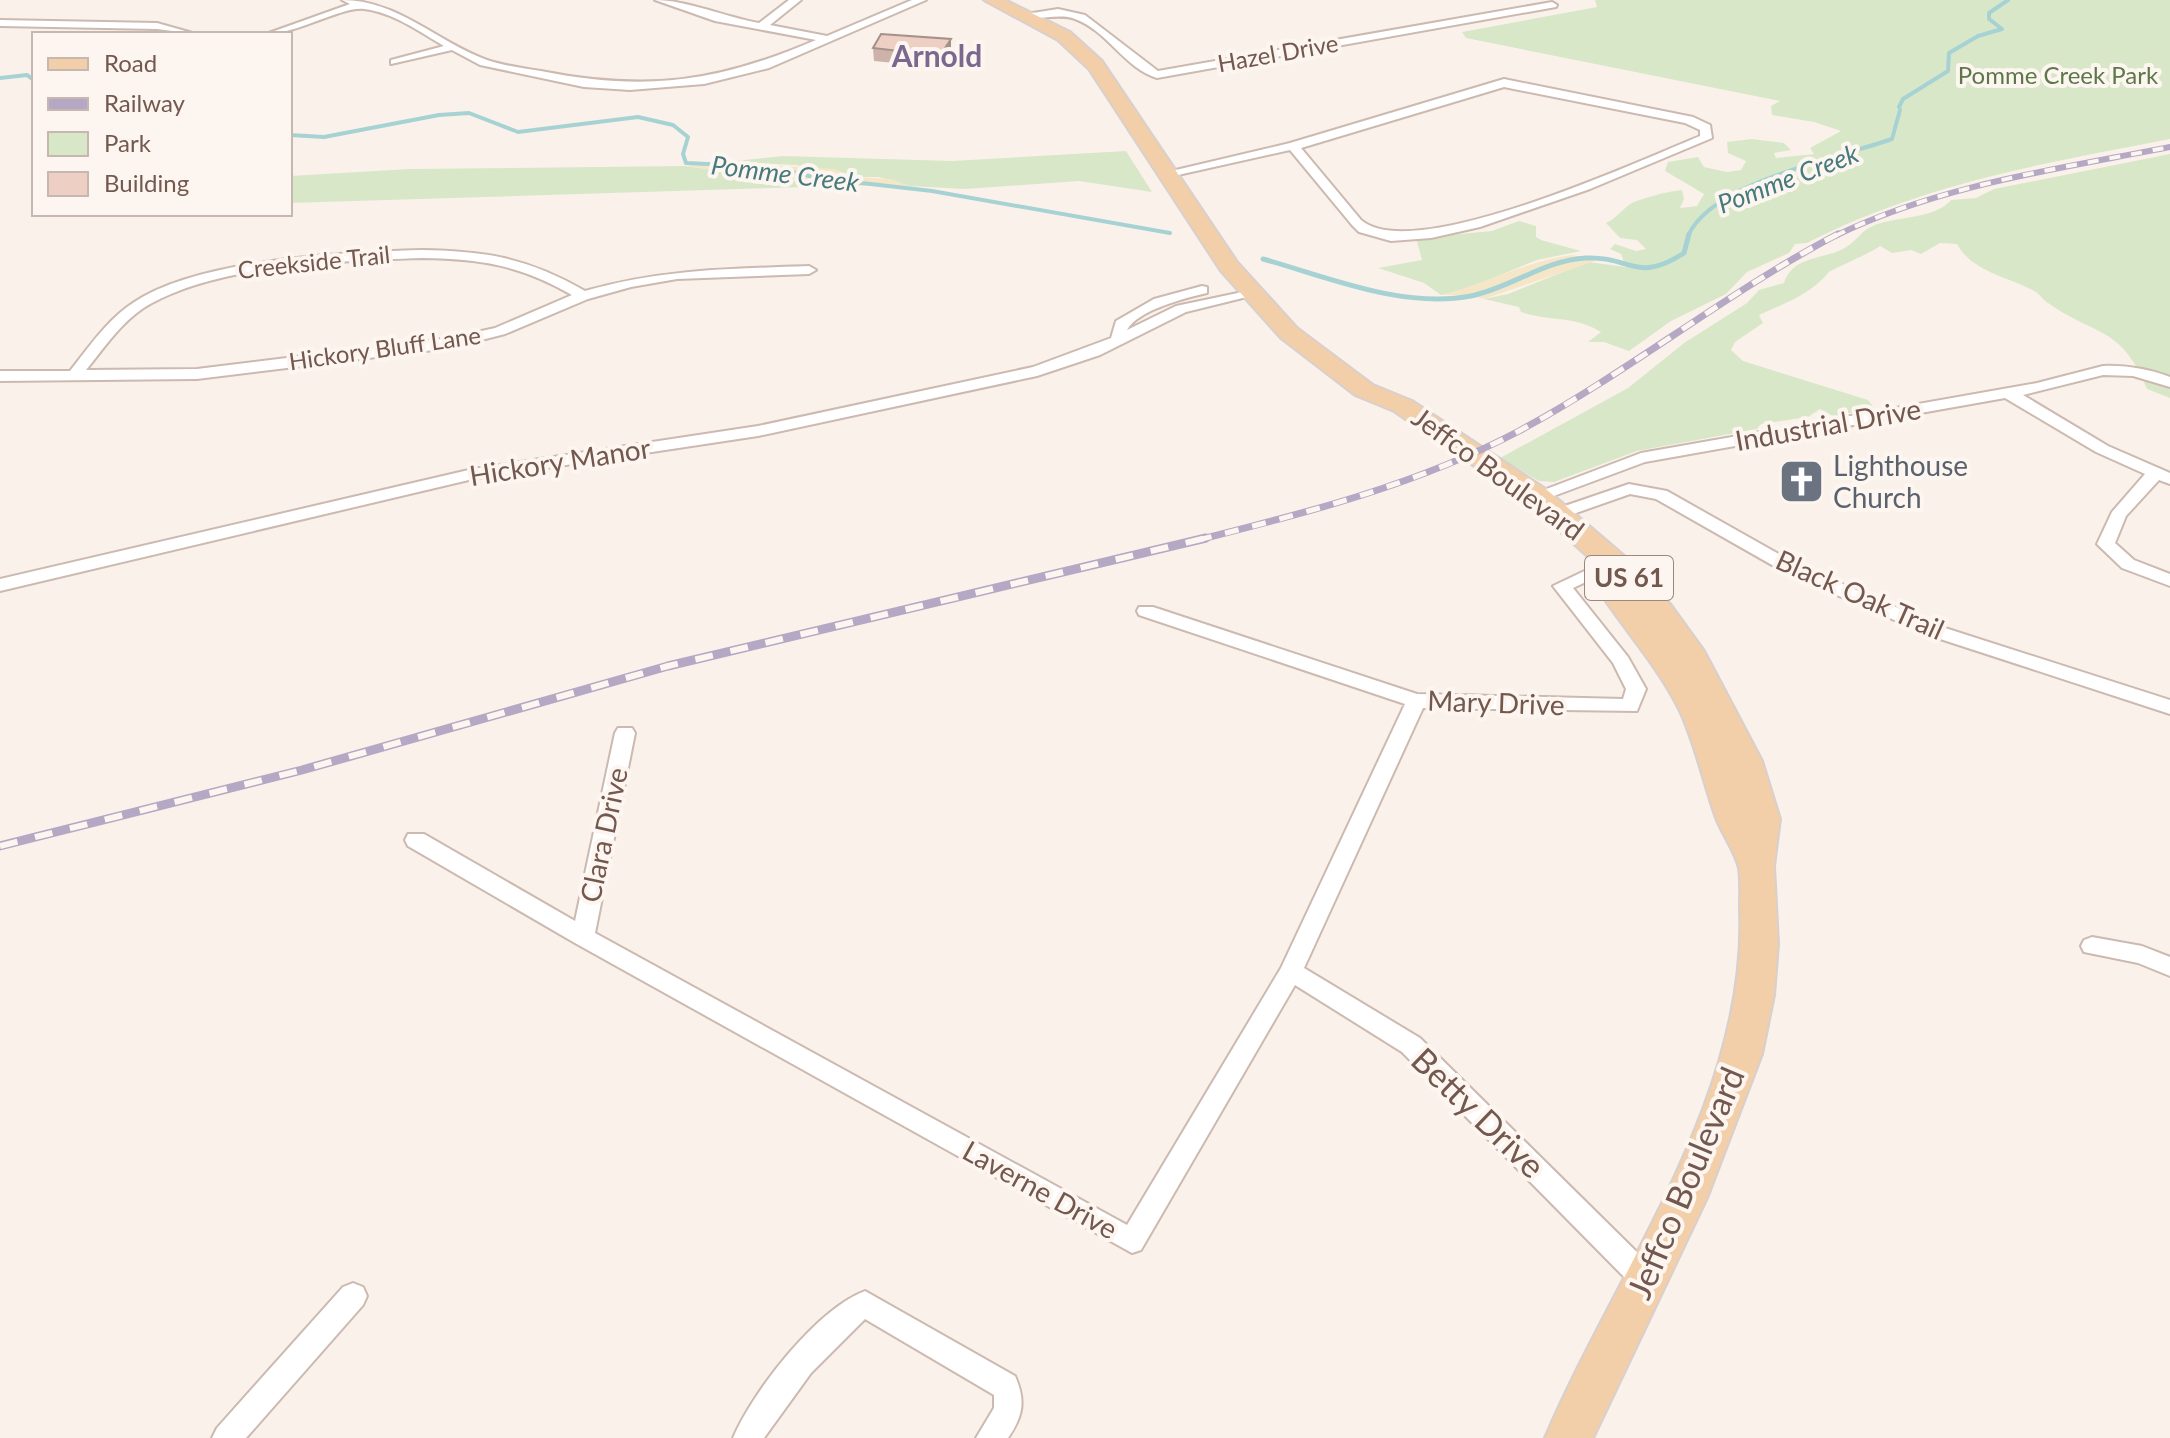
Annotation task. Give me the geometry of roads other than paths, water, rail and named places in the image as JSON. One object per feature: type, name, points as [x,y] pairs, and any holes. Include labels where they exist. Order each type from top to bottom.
[{"type":"main road","name":"Jeffco Boulevard","points":[[992,0],[1064,36],[1096,65],[1247,288],[1308,349],[1364,390],[1385,415],[1516,503],[1595,571],[1634,614],[1694,708],[1717,760],[1733,817],[1756,866]]},
{"type":"main road","name":"Jeffco Boulevard","points":[[1364,390],[1403,406],[1548,505],[1619,566],[1659,611],[1693,658],[1746,761],[1763,819],[1756,866],[1760,944],[1755,995],[1742,1054],[1718,1122],[1569,1438]]},
{"type":"street","points":[[347,0],[396,15],[475,60],[500,68],[596,84],[650,86],[704,81],[744,73],[921,0]]},
{"type":"street","points":[[660,0],[709,16],[828,39]]},
{"type":"street","points":[[763,25],[796,0]]},
{"type":"street","points":[[278,32],[362,4]]},
{"type":"street","name":"Hazel Drive","points":[[1025,15],[1057,9],[1083,18],[1098,25],[1145,71],[1157,75],[1552,5]]},
{"type":"street","points":[[0,23],[157,26],[182,32]]},
{"type":"street","points":[[395,62],[452,47]]},
{"type":"street","points":[[1169,173],[1293,146],[1504,83],[1689,120],[1706,128],[1706,138],[1500,217],[1415,235],[1383,235],[1365,230],[1293,146]]},
{"type":"street","name":"Creekside Trail","points":[[74,376],[123,317],[136,306],[182,284],[229,272],[390,254],[447,253],[512,262],[552,277],[583,296]]},
{"type":"street","name":"Hickory Bluff Lane","points":[[0,376],[197,374],[450,343],[500,331],[583,296],[677,275],[809,270]]},
{"type":"street","name":"Hickory Manor","points":[[0,585],[473,474],[758,431],[1037,371],[1077,359],[1118,338],[1142,331],[1181,309],[1247,288]]},
{"type":"street","name":"Industrial Drive","points":[[1548,505],[1641,458],[2027,389],[2083,371],[2122,370],[2170,382]]},
{"type":"street","points":[[2027,389],[2048,404],[2058,421]]},
{"type":"street","points":[[2007,392],[2029,408],[2058,421],[2102,449],[2163,477]]},
{"type":"street","points":[[2029,408],[2048,404]]},
{"type":"street","points":[[2163,477],[2133,495],[2109,533],[2106,544],[2128,564],[2170,580]]},
{"type":"street","name":"Black Oak Trail","points":[[1548,505],[1629,489],[1661,495],[1792,569],[1912,621],[2170,707]]},
{"type":"street","name":"Mary Drive","points":[[1146,611],[1416,701],[1630,706],[1636,689],[1621,661],[1562,586],[1595,571]]},
{"type":"street","name":"Laverne Drive","points":[[416,840],[583,937],[1132,1241],[1291,971],[1416,701]]},
{"type":"street","name":"Clara Drive","points":[[583,937],[625,733]]},
{"type":"street","points":[[2092,946],[2142,955],[2170,967]]},
{"type":"street","name":"Betty Drive","points":[[1291,971],[1411,1045],[1646,1280]]},
{"type":"street","points":[[227,1438],[353,1296]]},
{"type":"street","points":[[748,1438],[817,1345],[856,1306],[865,1304],[1005,1386],[1010,1395],[1009,1410],[991,1438]]},
{"type":"waterway","name":"Pomme Creek","points":[[1989,17],[1989,13],[2008,0]]},
{"type":"waterway","name":"Pomme Creek","points":[[1899,107],[1903,99],[1948,71],[1949,53],[1978,36],[2002,29],[1989,19]]},
{"type":"waterway","name":"Pomme Creek","points":[[0,78],[27,75],[32,79]]},
{"type":"waterway","name":"Pomme Creek","points":[[1689,235],[1701,217],[1722,201],[1749,187],[1779,174],[1892,139],[1900,110]]},
{"type":"waterway","name":"Pomme Creek","points":[[292,135],[324,137],[439,115],[469,113],[518,132],[638,117],[673,125],[688,137],[683,154],[686,163],[771,167],[818,178],[932,191],[1170,233]]},
{"type":"waterway","name":"Pomme Creek","points":[[1263,259],[1392,295],[1445,299],[1485,292],[1571,260],[1601,258],[1644,268],[1655,267],[1684,253],[1689,235]]},
{"type":"railway","points":[[1835,236],[1875,218],[1957,191],[2170,147]]},
{"type":"railway","points":[[1203,539],[1362,495],[1481,450],[1560,408],[1757,281],[1838,234]]},
{"type":"railway","points":[[0,846],[302,770],[668,666],[1203,539]]},
{"type":"railway","points":[[1198,540],[1203,539]]},
{"type":"place","name":"Lighthouse Church","points":[[1802,482]]},
{"type":"district","name":"Arnold","points":[[937,57]]},
{"type":"park label","name":"Pomme Creek Park","points":[[2058,76]]}]
